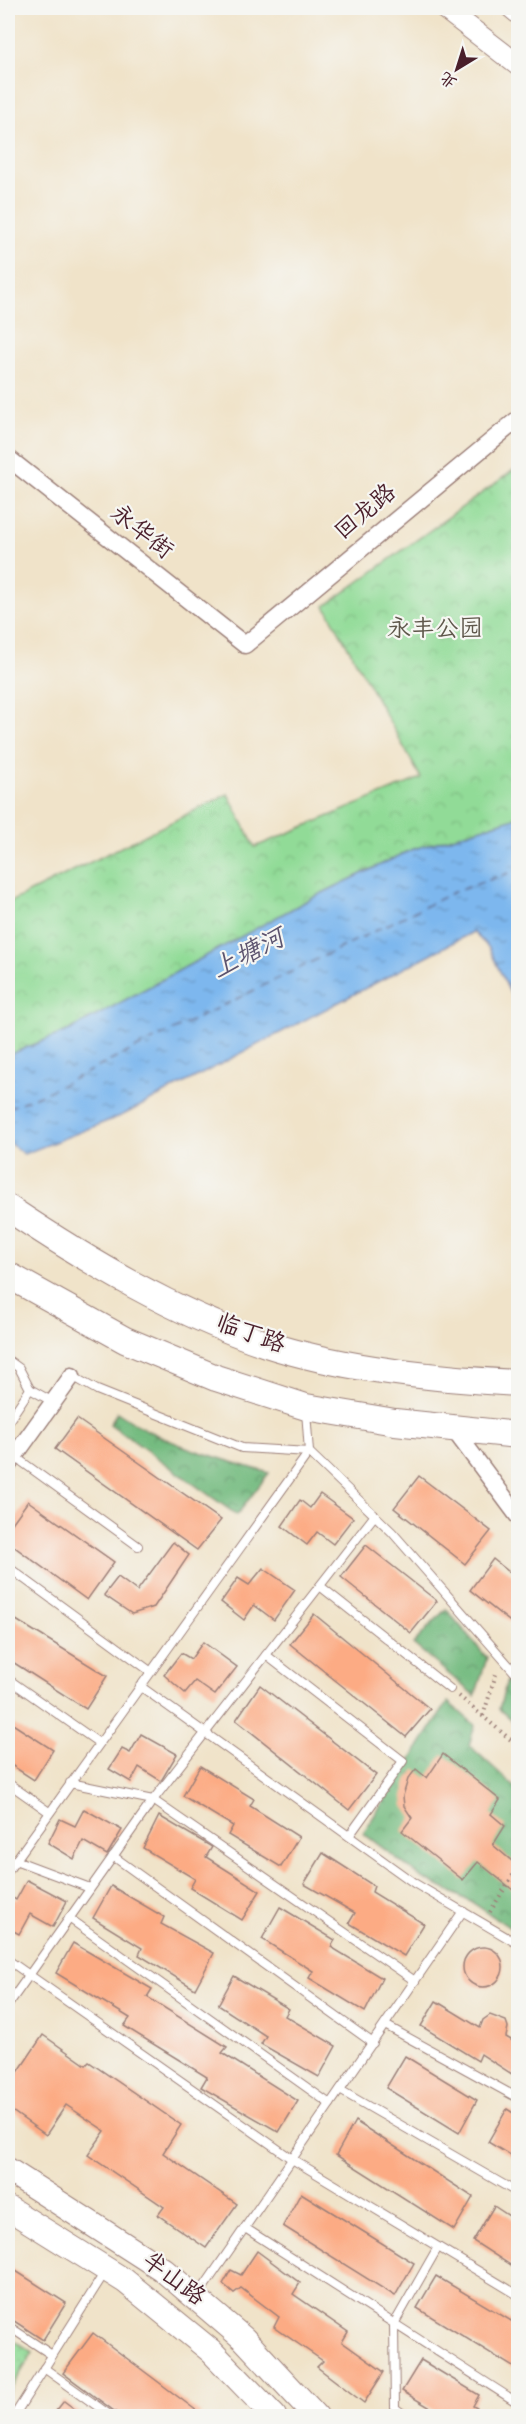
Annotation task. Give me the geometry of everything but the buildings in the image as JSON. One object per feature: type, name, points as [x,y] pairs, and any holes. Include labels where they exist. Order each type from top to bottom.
[{"type":"main road","name":"临丁路","points":[[8,1208],[80,1256],[160,1300],[267,1344],[370,1368],[519,1383]]},
{"type":"main road","name":"临丁路","points":[[8,1275],[125,1340],[216,1378],[306,1407],[394,1422],[519,1435]]},
{"type":"main road","name":"半山路","points":[[8,2170],[162,2269],[244,2339],[316,2416]]},
{"type":"main road","name":"半山路","points":[[8,2208],[124,2281],[211,2351],[265,2411]]},
{"type":"street","points":[[444,8],[519,65]]},
{"type":"street","points":[[512,8],[519,13]]},
{"type":"street","name":"回龙路","points":[[245,645],[519,419]]},
{"type":"street","name":"永华街","points":[[8,459],[245,645]]},
{"type":"street","points":[[11,1460],[72,1376]]},
{"type":"street","points":[[452,1427],[519,1516]]},
{"type":"lane","points":[[8,1360],[19,1368],[30,1389],[53,1402]]},
{"type":"lane","points":[[72,1376],[97,1390],[242,1448],[309,1452],[375,1515],[519,1676]]},
{"type":"lane","points":[[8,1422],[30,1389]]},
{"type":"lane","points":[[8,1871],[309,1452],[306,1407]]},
{"type":"lane","points":[[11,1460],[138,1546]]},
{"type":"lane","points":[[8,2005],[153,1800],[375,1515]]},
{"type":"lane","points":[[8,1567],[150,1671]]},
{"type":"lane","points":[[320,1586],[450,1689]]},
{"type":"lane","points":[[266,1655],[403,1761],[349,1836]]},
{"type":"lane","points":[[8,1679],[99,1743]]},
{"type":"lane","points":[[140,1686],[414,1883],[519,1944]]},
{"type":"lane","points":[[8,1783],[50,1812]]},
{"type":"lane","points":[[70,1783],[153,1800],[415,1981]]},
{"type":"lane","points":[[113,1856],[373,2043]]},
{"type":"lane","points":[[15,1860],[90,1888]]},
{"type":"lane","points":[[197,2298],[464,1911]]},
{"type":"lane","points":[[69,1918],[330,2104]]},
{"type":"lane","points":[[8,1960],[292,2159],[519,2295]]},
{"type":"lane","points":[[385,2025],[519,2098]]},
{"type":"lane","points":[[340,2090],[519,2193]]},
{"type":"lane","points":[[245,2229],[519,2403]]},
{"type":"lane","points":[[406,2416],[394,2408],[394,2324],[438,2247]]},
{"type":"lane","points":[[14,2416],[106,2270]]},
{"type":"lane","points":[[8,2326],[52,2355]]},
{"type":"lane","points":[[44,2368],[111,2416]]},
{"type":"path","points":[[483,1716],[501,1656]]},
{"type":"path","points":[[450,1689],[519,1746]]},
{"type":"path","points":[[483,1923],[519,1867]]},
{"type":"green space","name":"永丰公园","points":[[518,467],[518,817],[411,850],[312,898],[70,1030],[8,1055],[8,903],[228,794],[255,847],[421,778],[325,606]]},
{"type":"green space","points":[[117,1412],[152,1433],[171,1441],[269,1473],[237,1515],[110,1424]]},
{"type":"green space","points":[[446,1609],[487,1658],[475,1696],[413,1644]]},
{"type":"green space","points":[[508,1677],[518,1689],[518,1726],[499,1709]]},
{"type":"green space","points":[[448,1702],[475,1725],[469,1745],[518,1790],[518,1933],[473,1903],[421,1877],[363,1833]]},
{"type":"green space","points":[[8,2337],[33,2352],[8,2394]]},
{"type":"water","name":"上塘河","points":[[518,817],[518,1010],[489,948],[473,932],[123,1115],[24,1154],[8,1142],[8,1055],[70,1030],[312,898],[411,850]]},
{"type":"ferry route","points":[[8,1108],[45,1093],[454,892],[518,870]]}]
